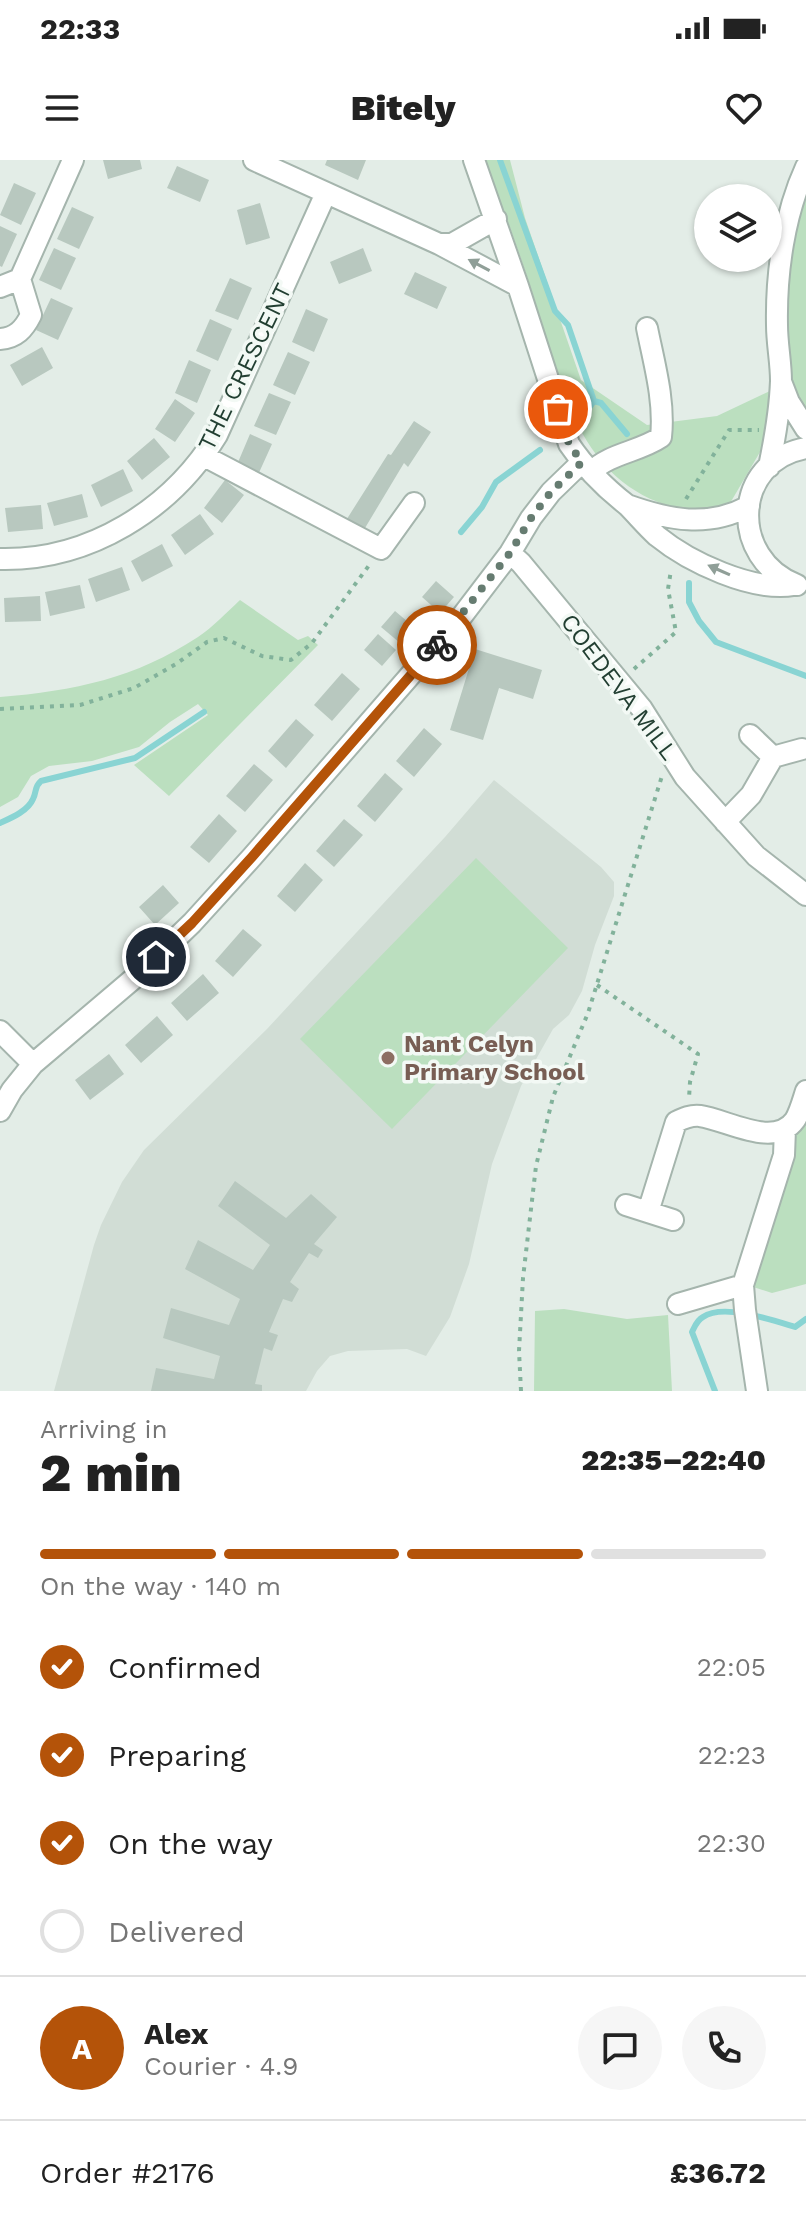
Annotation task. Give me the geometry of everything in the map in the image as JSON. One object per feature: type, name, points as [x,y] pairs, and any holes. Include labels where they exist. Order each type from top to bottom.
[{"type":"street","points":[[0,339],[11,338],[20,332],[31,315],[20,279],[73,160]]},
{"type":"street","points":[[254,160],[439,244],[518,286]]},
{"type":"street","points":[[474,160],[569,444],[586,467],[608,491],[675,548],[725,574],[756,585],[800,586]]},
{"type":"street","points":[[769,467],[781,380],[777,325],[779,272],[791,212],[806,167]]},
{"type":"street","name":"THE CRESCENT","points":[[0,559],[51,555],[85,546],[129,525],[165,498],[204,456],[217,435],[326,193]]},
{"type":"street","points":[[439,244],[452,244],[496,219]]},
{"type":"street","points":[[0,287],[20,279]]},
{"type":"street","points":[[0,1111],[33,1064],[139,974],[192,923],[380,713],[462,616],[551,492],[586,467],[649,445],[661,437],[659,387],[647,328]]},
{"type":"street","points":[[781,380],[789,402],[806,429]]},
{"type":"street","points":[[800,586],[769,569],[759,557],[748,530],[749,506],[755,486],[769,467],[786,455],[806,448]]},
{"type":"street","points":[[204,456],[381,549],[414,503]]},
{"type":"street","points":[[627,505],[674,519],[716,518],[732,515],[749,506]]},
{"type":"street","name":"COEDEVA MILL","points":[[510,553],[642,709],[685,777],[756,856],[806,895]]},
{"type":"street","points":[[750,735],[773,757]]},
{"type":"street","points":[[725,822],[751,795],[773,757],[802,749]]},
{"type":"street","points":[[0,1031],[33,1064]]},
{"type":"street","points":[[648,1212],[676,1122],[688,1116],[700,1116],[775,1134],[796,1119],[806,1091]]},
{"type":"street","points":[[757,1391],[743,1285],[784,1155],[785,1129]]},
{"type":"street","points":[[626,1205],[673,1220]]},
{"type":"street","points":[[678,1304],[743,1285]]},
{"type":"path","points":[[674,519],[729,430],[776,431]]},
{"type":"path","points":[[620,682],[676,632],[668,589],[675,548]]},
{"type":"path","points":[[0,709],[80,705],[134,688],[207,642],[224,638],[262,656],[291,660],[312,643],[381,549]]},
{"type":"path","points":[[521,1391],[519,1351],[523,1278],[536,1166],[553,1097],[588,1013],[664,770],[675,758]]},
{"type":"path","points":[[597,985],[698,1054],[690,1082],[688,1116]]},
{"type":"shaded area","name":"Nant Celyn Primary School","points":[[494,780],[601,867],[614,882],[614,896],[582,991],[569,1015],[553,1029],[521,1086],[492,1164],[469,1264],[450,1317],[426,1356],[407,1349],[348,1351],[330,1356],[306,1391],[54,1391],[101,1225],[122,1182],[144,1150],[267,1029]]},
{"type":"green space","points":[[485,160],[510,160],[525,218],[581,380],[647,425],[717,416],[772,390],[771,425],[760,452],[729,505],[693,510],[658,502],[629,486],[606,466],[587,441],[572,414],[561,384],[527,276]]},
{"type":"green space","points":[[806,196],[806,414],[797,402],[781,349],[790,243]]},
{"type":"green space","points":[[240,600],[298,640],[308,636],[318,645],[169,796],[134,765],[208,715],[198,704],[139,747],[92,761],[49,766],[31,776],[18,797],[0,807],[0,697],[79,686],[151,663],[198,637]]},
{"type":"green space","points":[[476,858],[568,948],[392,1129],[300,1039]]},
{"type":"green space","points":[[806,1104],[806,1284],[772,1293],[741,1283],[757,1251]]},
{"type":"green space","points":[[564,1309],[627,1319],[668,1315],[672,1391],[534,1391],[535,1311]]},
{"type":"building","points":[[103,160],[140,160],[142,169],[108,179]]},
{"type":"building","points":[[327,160],[366,160],[358,180],[325,165]]},
{"type":"building","points":[[177,166],[209,180],[200,202],[167,188]]},
{"type":"building","points":[[14,183],[36,193],[21,225],[0,215]]},
{"type":"building","points":[[260,203],[270,238],[246,245],[237,210]]},
{"type":"building","points":[[72,207],[94,217],[79,249],[57,239]]},
{"type":"building","points":[[0,226],[17,234],[2,267],[0,266]]},
{"type":"building","points":[[54,248],[76,258],[61,290],[39,280]]},
{"type":"building","points":[[363,248],[372,271],[339,284],[330,262]]},
{"type":"building","points":[[415,272],[447,287],[437,309],[404,294]]},
{"type":"building","points":[[230,278],[252,288],[238,320],[215,311]]},
{"type":"building","points":[[51,298],[73,308],[58,340],[36,330]]},
{"type":"building","points":[[306,309],[328,319],[314,352],[292,342]]},
{"type":"building","points":[[210,319],[232,329],[218,361],[196,351]]},
{"type":"building","points":[[42,347],[53,368],[22,386],[10,365]]},
{"type":"building","points":[[288,352],[310,362],[295,395],[273,385]]},
{"type":"building","points":[[189,360],[211,370],[197,403],[175,393]]},
{"type":"building","points":[[269,393],[291,402],[276,435],[254,426]]},
{"type":"building","points":[[175,399],[195,413],[175,442],[155,429]]},
{"type":"building","points":[[414,421],[431,432],[408,467],[404,463],[362,533],[345,522],[388,454],[391,455]]},
{"type":"building","points":[[250,434],[272,444],[257,477],[236,467]]},
{"type":"building","points":[[154,438],[170,457],[142,480],[127,461]]},
{"type":"building","points":[[123,469],[133,491],[101,507],[91,485]]},
{"type":"building","points":[[225,480],[244,495],[222,523],[204,508]]},
{"type":"building","points":[[82,494],[88,517],[54,526],[47,503]]},
{"type":"building","points":[[41,505],[43,529],[8,532],[5,508]]},
{"type":"building","points":[[200,514],[214,534],[185,555],[171,535]]},
{"type":"building","points":[[162,544],[173,566],[142,582],[131,561]]},
{"type":"building","points":[[122,567],[130,590],[96,602],[88,579]]},
{"type":"building","points":[[436,581],[454,597],[440,613],[422,597]]},
{"type":"building","points":[[80,585],[85,608],[50,616],[45,592]]},
{"type":"building","points":[[40,596],[41,621],[5,622],[4,598]]},
{"type":"building","points":[[395,611],[414,627],[400,643],[381,627]]},
{"type":"building","points":[[378,634],[396,650],[382,666],[364,650]]},
{"type":"building","points":[[475,649],[542,670],[533,699],[499,688],[483,740],[450,730]]},
{"type":"building","points":[[342,673],[360,689],[332,721],[314,705]]},
{"type":"building","points":[[296,719],[314,735],[286,768],[268,751]]},
{"type":"building","points":[[424,728],[442,744],[414,777],[396,761]]},
{"type":"building","points":[[254,764],[273,780],[245,812],[226,796]]},
{"type":"building","points":[[385,773],[403,789],[375,822],[357,806]]},
{"type":"building","points":[[219,814],[237,831],[209,863],[190,847]]},
{"type":"building","points":[[344,819],[363,835],[334,867],[316,851]]},
{"type":"building","points":[[305,863],[323,880],[295,912],[277,896]]},
{"type":"building","points":[[163,885],[179,903],[155,925],[139,907]]},
{"type":"building","points":[[243,929],[262,945],[233,977],[215,961]]},
{"type":"building","points":[[203,974],[219,993],[187,1021],[171,1003]]},
{"type":"building","points":[[157,1016],[173,1035],[141,1063],[125,1045]]},
{"type":"building","points":[[109,1054],[124,1074],[90,1100],[75,1080]]},
{"type":"building","points":[[235,1181],[286,1218],[311,1194],[337,1217],[314,1244],[323,1250],[318,1258],[309,1253],[290,1282],[299,1289],[292,1302],[283,1299],[269,1332],[278,1335],[272,1351],[264,1348],[255,1384],[262,1385],[262,1391],[151,1391],[156,1368],[214,1379],[220,1356],[163,1338],[171,1308],[229,1325],[240,1299],[185,1269],[198,1240],[253,1270],[270,1245],[218,1206]]},
{"type":"waterway","points":[[500,160],[555,311],[568,325],[594,401],[601,403],[627,434]]},
{"type":"waterway","points":[[586,412],[594,401]]},
{"type":"waterway","points":[[461,532],[482,507],[496,482],[540,450]]},
{"type":"waterway","points":[[689,583],[689,602],[716,642],[806,676]]},
{"type":"waterway","points":[[0,823],[27,807],[41,781],[135,758],[204,712]]},
{"type":"waterway","points":[[715,1391],[692,1332],[701,1318],[712,1313],[735,1312],[795,1327],[806,1319]]},
{"type":"way so far","points":[[437,645],[510,553],[551,492],[582,462],[569,444],[558,409]]},
{"type":"place","name":"Nant Celyn Primary School","points":[[388,1058]]},
{"type":"route","points":[[156,957],[192,923],[252,857],[437,645]]}]
